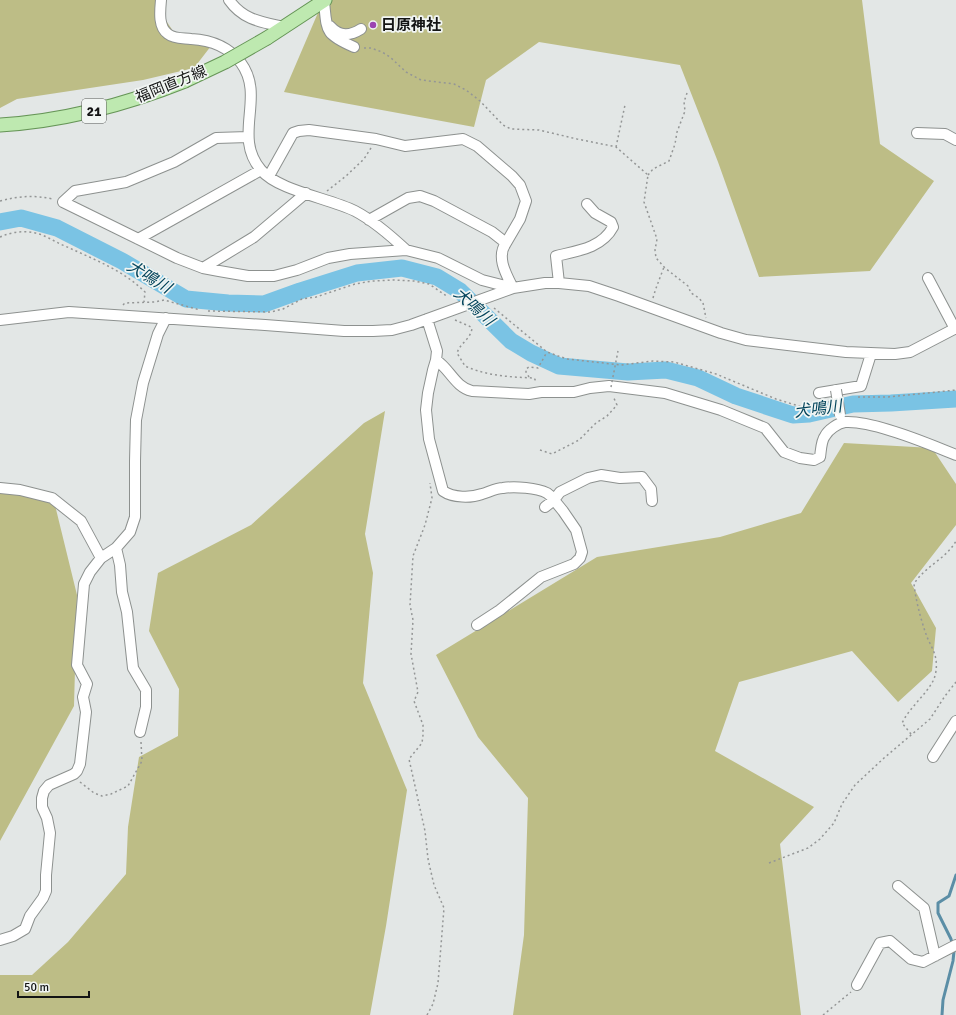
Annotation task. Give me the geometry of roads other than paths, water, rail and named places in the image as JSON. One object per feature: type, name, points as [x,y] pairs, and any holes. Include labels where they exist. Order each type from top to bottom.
[{"type":"main road","name":"福岡直方線","points":[[0,124],[22,123],[90,112],[143,97],[185,81],[231,59],[267,38],[324,0]]},
{"type":"street","points":[[161,0],[160,23],[167,34],[176,38],[198,39],[219,44],[229,50],[242,63],[251,81],[248,137],[250,154],[265,173],[278,183],[354,211],[369,220],[406,250]]},
{"type":"street","points":[[229,0],[243,15],[269,24],[284,27]]},
{"type":"street","points":[[324,0],[326,22],[329,33],[338,40],[354,47]]},
{"type":"street","points":[[326,22],[334,30],[342,34],[352,34],[361,29]]},
{"type":"street","points":[[138,239],[265,173],[292,133],[309,130],[376,139],[405,146],[463,139],[477,146],[512,176],[520,185],[526,201],[520,219],[502,248],[504,269],[513,288]]},
{"type":"street","points":[[917,133],[945,134],[956,140]]},
{"type":"street","points":[[248,137],[216,138],[174,162],[126,182],[75,191],[63,202],[176,258],[203,268],[248,276],[274,276],[297,270],[328,258],[350,254],[406,250],[438,258],[482,280],[513,288]]},
{"type":"street","points":[[203,268],[254,237],[306,193]]},
{"type":"street","points":[[369,220],[408,198],[420,196],[440,204],[492,232],[506,243]]},
{"type":"street","points":[[559,283],[556,256],[577,251],[600,242],[610,233],[613,227],[611,222],[595,213],[588,204]]},
{"type":"street","points":[[0,320],[69,312],[344,331],[392,330],[411,325],[449,310],[527,284],[559,283],[589,286],[704,327],[746,340],[846,352],[895,354],[910,352],[956,329],[928,278]]},
{"type":"street","points":[[0,940],[13,936],[25,929],[30,916],[43,898],[46,891],[50,833],[47,818],[42,807],[42,798],[48,785],[74,774],[80,764],[86,712],[83,696],[87,684],[78,665],[84,584],[90,572],[101,558],[116,548],[130,532],[136,517],[136,420],[143,383],[158,334],[166,318]]},
{"type":"street","points":[[428,319],[437,351],[431,376],[426,410],[429,439],[443,491],[448,495],[458,496],[481,495],[503,488],[522,488],[549,494],[576,530],[582,552],[580,558],[574,564],[541,577],[500,610],[477,626]]},
{"type":"street","points":[[819,393],[861,386],[871,354]]},
{"type":"street","points":[[436,360],[444,365],[457,383],[465,390],[472,391],[529,394],[541,392],[574,392],[590,388],[612,391],[665,392],[721,410],[744,421],[761,426],[765,428],[784,452],[800,458],[814,460],[820,457],[824,436],[843,422],[873,426],[914,439],[956,455]]},
{"type":"street","points":[[836,390],[840,415]]},
{"type":"street","points":[[832,429],[832,424],[840,415]]},
{"type":"street","points":[[840,415],[870,421],[873,426]]},
{"type":"street","points":[[545,507],[554,500],[560,492],[588,478],[600,475],[609,475],[620,478],[642,477],[650,489],[652,501]]},
{"type":"street","points":[[0,488],[20,490],[52,498],[82,521],[101,558]]},
{"type":"street","points":[[116,548],[120,565],[122,592],[127,612],[133,668],[146,690],[146,707],[140,732]]},
{"type":"street","points":[[933,757],[956,721]]},
{"type":"street","points":[[898,886],[924,908],[935,956]]},
{"type":"street","points":[[857,985],[880,944],[890,942],[911,959],[923,962],[952,947]]},
{"type":"waterway","name":"犬鳴川","points":[[0,222],[21,218],[57,228],[122,261],[186,299],[228,303],[264,304],[357,273],[402,268],[437,277],[460,291],[511,341],[531,353],[559,366],[628,372],[666,370],[698,378],[736,396],[793,415],[809,414],[853,404],[956,399]]},
{"type":"waterway","points":[[942,1015],[943,1000],[953,961],[954,951],[951,939],[938,913],[938,903],[949,896],[956,875]]},
{"type":"place","name":"日原神社","points":[[373,25]]}]
